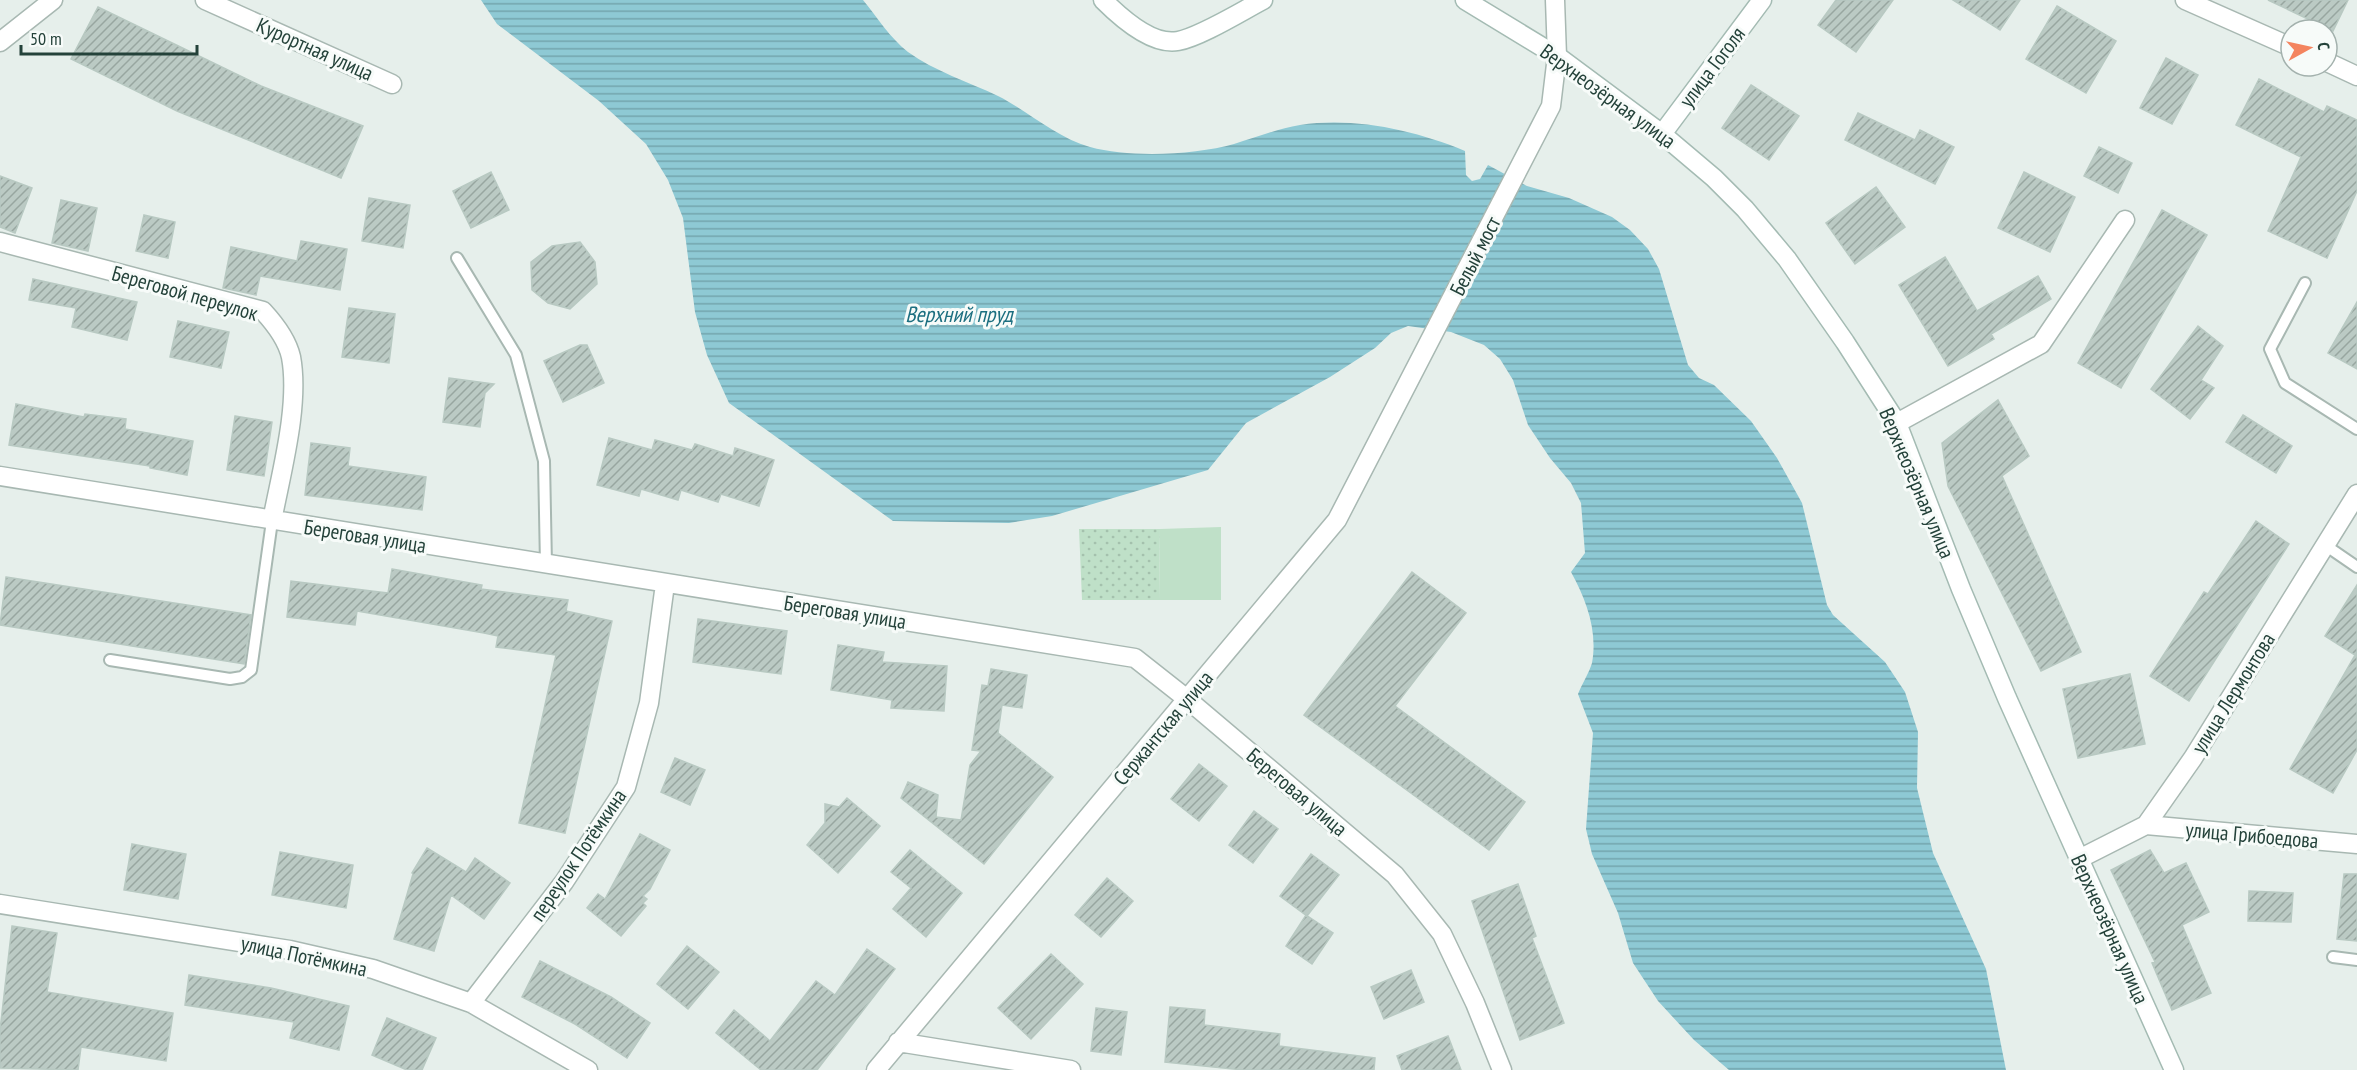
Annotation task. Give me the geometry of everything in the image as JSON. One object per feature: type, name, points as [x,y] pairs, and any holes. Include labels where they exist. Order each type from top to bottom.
[{"type":"street","points":[[0,42],[53,0]]},
{"type":"street","name":"Курортная улица","points":[[206,0],[392,84]]},
{"type":"street","points":[[1103,0],[1124,21],[1150,36],[1177,41],[1263,0]]},
{"type":"street","name":"Верхнеозёрная улица","points":[[1465,0],[1557,56],[1662,134],[1738,201],[1787,259],[1897,423],[1960,589],[2174,1070]]},
{"type":"street","name":"Белый мост","points":[[1418,364],[1551,106],[1557,56],[1555,0]]},
{"type":"street","name":"улица Гоголя","points":[[1662,134],[1762,0]]},
{"type":"street","points":[[2185,0],[2279,41]]},
{"type":"street","points":[[2339,68],[2357,76]]},
{"type":"street","points":[[1897,423],[2041,344],[2125,220]]},
{"type":"street","name":"Береговой переулок","points":[[0,242],[263,311],[280,330],[291,356],[294,393],[273,521]]},
{"type":"street","name":"Сержантская улица","points":[[876,1070],[1337,520],[1418,364]]},
{"type":"street","name":"Береговая улица","points":[[0,476],[1135,658],[1187,699],[1395,875],[1442,934],[1475,1003],[1502,1070]]},
{"type":"street","name":"улица Лермонтова","points":[[2079,859],[2146,825],[2193,758],[2357,494]]},
{"type":"street","name":"переулок Потёмкина","points":[[471,1003],[564,882],[626,787],[649,704],[665,584]]},
{"type":"street","name":"улица Грибоедова","points":[[2146,825],[2357,844]]},
{"type":"street","name":"улица Потёмкина","points":[[0,904],[290,950],[373,969],[471,1003],[588,1070]]},
{"type":"street","points":[[898,1042],[1071,1070]]},
{"type":"lane","points":[[457,258],[516,355],[544,461],[546,565]]},
{"type":"lane","points":[[2305,283],[2270,349],[2285,383],[2357,429]]},
{"type":"lane","points":[[110,660],[230,679],[242,677],[252,670],[273,521]]},
{"type":"lane","points":[[2325,545],[2357,567]]},
{"type":"lane","points":[[2333,957],[2357,960]]},
{"type":"green space","points":[[1221,527],[1221,600],[1159,600],[1160,529]]},
{"type":"green space","points":[[1079,529],[1160,529],[1159,600],[1082,600]]},
{"type":"water","name":"Верхний пруд","points":[[481,0],[863,0],[895,40],[918,59],[998,96],[1054,131],[1090,147],[1124,153],[1182,153],[1218,148],[1300,125],[1363,124],[1405,131],[1465,151],[1466,175],[1472,181],[1480,179],[1488,165],[1527,186],[1569,198],[1612,217],[1630,230],[1648,249],[1659,269],[1688,365],[1699,378],[1714,385],[1751,421],[1777,458],[1802,503],[1827,605],[1833,615],[1885,662],[1905,692],[1918,732],[1917,788],[1933,853],[1986,969],[2006,1070],[1729,1070],[1694,1040],[1658,1001],[1633,963],[1618,913],[1592,854],[1586,829],[1593,733],[1578,694],[1592,663],[1593,639],[1586,604],[1571,572],[1585,553],[1581,503],[1571,483],[1550,458],[1528,425],[1513,380],[1500,359],[1484,345],[1451,332],[1408,326],[1391,333],[1375,348],[1330,377],[1246,423],[1208,470],[1052,516],[1009,523],[893,521],[729,403],[707,355],[695,312],[683,218],[668,180],[646,144],[599,101],[497,24]]},
{"type":"building","points":[[1836,0],[1893,0],[1856,52],[1818,25]]},
{"type":"building","points":[[1953,0],[2020,0],[2000,30]]},
{"type":"building","points":[[2268,0],[2348,0],[2339,19],[2306,18]]},
{"type":"building","points":[[2057,6],[2116,41],[2086,93],[2026,59]]},
{"type":"building","points":[[98,7],[261,86],[363,126],[341,178],[177,111],[71,59]]},
{"type":"building","points":[[2166,58],[2198,75],[2172,124],[2140,108]]},
{"type":"building","points":[[2259,79],[2324,112],[2327,106],[2357,120],[2357,191],[2327,258],[2268,231],[2301,157],[2236,125]]},
{"type":"building","points":[[1751,85],[1799,116],[1769,160],[1722,128]]},
{"type":"building","points":[[1858,113],[1915,140],[1920,130],[1954,147],[1935,184],[1845,140]]},
{"type":"building","points":[[2099,147],[2132,163],[2118,193],[2084,176]]},
{"type":"building","points":[[491,172],[509,210],[471,228],[453,191]]},
{"type":"building","points":[[2024,172],[2075,197],[2050,252],[1998,228]]},
{"type":"building","points":[[0,176],[32,188],[15,233],[0,227]]},
{"type":"building","points":[[1876,187],[1905,227],[1855,264],[1826,223]]},
{"type":"building","points":[[369,198],[410,205],[403,248],[362,241]]},
{"type":"building","points":[[61,200],[97,208],[88,251],[52,243]]},
{"type":"building","points":[[2162,210],[2207,235],[2121,388],[2078,363]]},
{"type":"building","points":[[144,215],[175,222],[168,258],[136,251]]},
{"type":"building","points":[[301,241],[347,249],[340,290],[260,276],[256,295],[223,288],[231,247],[297,261]]},
{"type":"building","points":[[580,242],[595,262],[597,284],[570,309],[548,303],[532,290],[531,262],[552,246]]},
{"type":"building","points":[[1945,257],[1977,311],[2038,276],[2051,299],[1991,334],[1994,339],[1948,366],[1899,285]]},
{"type":"building","points":[[33,279],[137,302],[127,340],[72,327],[76,308],[29,300]]},
{"type":"building","points":[[2357,302],[2357,369],[2328,353]]},
{"type":"building","points":[[349,308],[395,314],[389,363],[342,357]]},
{"type":"building","points":[[178,321],[229,332],[221,368],[170,357]]},
{"type":"building","points":[[2198,326],[2223,346],[2201,380],[2214,388],[2190,419],[2151,389]]},
{"type":"building","points":[[580,345],[587,345],[604,383],[563,402],[544,361]]},
{"type":"building","points":[[449,378],[494,384],[485,393],[480,427],[443,422]]},
{"type":"building","points":[[1998,400],[2029,456],[2002,476],[2081,652],[2041,671],[1948,486],[1942,443]]},
{"type":"building","points":[[16,404],[84,417],[85,414],[126,419],[125,429],[193,441],[187,475],[150,468],[150,466],[9,445]]},
{"type":"building","points":[[2243,415],[2292,446],[2276,473],[2226,442]]},
{"type":"building","points":[[235,416],[272,422],[264,476],[227,470]]},
{"type":"building","points":[[609,438],[652,450],[655,440],[692,450],[695,444],[733,456],[735,448],[774,460],[759,506],[721,494],[718,502],[681,490],[678,500],[641,489],[639,496],[597,485]]},
{"type":"building","points":[[311,443],[350,448],[348,466],[426,477],[422,510],[305,495]]},
{"type":"building","points":[[2256,521],[2289,544],[2189,701],[2150,676],[2204,592],[2208,594]]},
{"type":"building","points":[[392,569],[482,585],[481,589],[568,600],[566,611],[612,621],[565,833],[519,823],[556,655],[496,647],[498,636],[357,611],[355,625],[287,617],[291,581],[388,593]]},
{"type":"building","points":[[1412,572],[1466,613],[1395,706],[1525,802],[1489,850],[1304,715]]},
{"type":"building","points":[[6,577],[251,615],[244,664],[0,625]]},
{"type":"building","points":[[2357,585],[2357,750],[2333,793],[2290,769],[2355,655],[2325,636]]},
{"type":"building","points":[[698,619],[787,631],[781,674],[693,662]]},
{"type":"building","points":[[838,645],[884,652],[882,662],[947,666],[944,711],[891,708],[892,700],[831,690]]},
{"type":"building","points":[[991,669],[1027,675],[1022,708],[1002,705],[998,733],[1053,777],[984,864],[901,798],[908,782],[938,795],[936,817],[961,820],[970,765],[981,751],[972,750],[982,685],[988,686]]},
{"type":"building","points":[[2130,674],[2145,744],[2078,758],[2063,689]]},
{"type":"building","points":[[675,758],[705,770],[690,805],[661,792]]},
{"type":"building","points":[[1199,764],[1227,786],[1199,821],[1171,799]]},
{"type":"building","points":[[847,798],[880,826],[838,873],[807,845],[825,823],[825,804],[839,807]]},
{"type":"building","points":[[1254,811],[1278,829],[1253,863],[1229,845]]},
{"type":"building","points":[[640,834],[670,850],[650,889],[643,896],[647,899],[643,903],[646,906],[621,936],[587,908],[598,894],[605,899]]},
{"type":"building","points":[[132,844],[186,854],[178,899],[124,890]]},
{"type":"building","points":[[427,848],[466,872],[475,858],[510,883],[484,919],[451,895],[434,951],[394,939],[412,873]]},
{"type":"building","points":[[910,850],[962,893],[926,937],[893,909],[911,888],[891,872]]},
{"type":"building","points":[[2150,850],[2164,873],[2186,863],[2209,912],[2182,925],[2211,993],[2172,1010],[2152,963],[2155,962],[2111,870]]},
{"type":"building","points":[[280,852],[353,865],[346,908],[272,895]]},
{"type":"building","points":[[1311,854],[1339,875],[1307,916],[1280,896]]},
{"type":"building","points":[[2344,874],[2357,874],[2357,941],[2337,939]]},
{"type":"building","points":[[1107,878],[1133,901],[1101,937],[1075,915]]},
{"type":"building","points":[[1518,884],[1536,936],[1532,938],[1564,1023],[1520,1040],[1472,901]]},
{"type":"building","points":[[2249,891],[2293,893],[2291,922],[2248,921]]},
{"type":"building","points":[[1306,915],[1333,933],[1312,964],[1286,946]]},
{"type":"building","points":[[12,926],[57,933],[47,992],[173,1013],[166,1061],[81,1047],[78,1070],[0,1068],[0,1030]]},
{"type":"building","points":[[687,946],[719,972],[688,1009],[657,984]]},
{"type":"building","points":[[867,949],[895,969],[817,1070],[761,1070],[716,1033],[734,1010],[770,1041],[816,981],[835,995]]},
{"type":"building","points":[[1051,954],[1083,984],[1031,1039],[998,1008]]},
{"type":"building","points":[[540,961],[611,997],[650,1023],[627,1058],[575,1024],[522,997]]},
{"type":"building","points":[[1411,970],[1424,1002],[1384,1019],[1371,987]]},
{"type":"building","points":[[189,975],[271,988],[349,1006],[339,1050],[290,1038],[294,1022],[185,1005]]},
{"type":"building","points":[[1170,1007],[1205,1010],[1204,1025],[1280,1034],[1279,1046],[1375,1058],[1374,1070],[1243,1070],[1165,1062]]},
{"type":"building","points":[[1096,1008],[1127,1012],[1121,1055],[1091,1051]]},
{"type":"building","points":[[387,1018],[436,1038],[422,1070],[407,1070],[372,1055]]},
{"type":"building","points":[[1448,1036],[1461,1070],[1402,1070],[1397,1056]]}]
